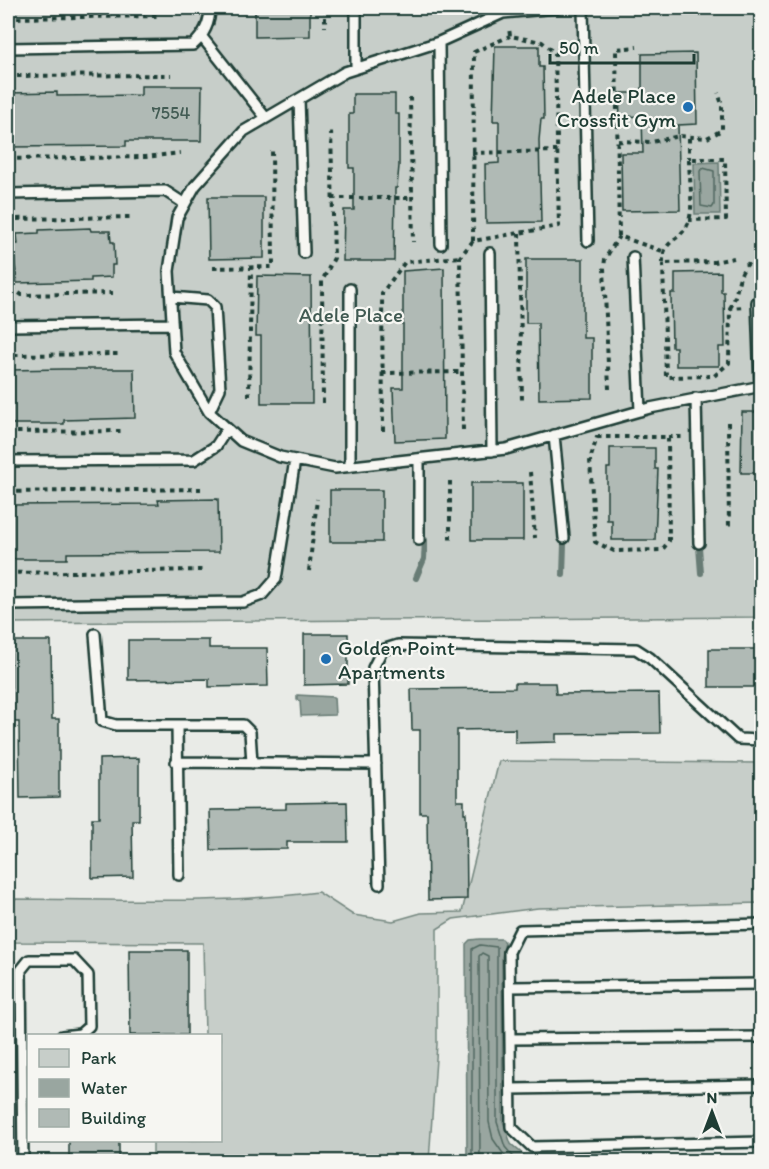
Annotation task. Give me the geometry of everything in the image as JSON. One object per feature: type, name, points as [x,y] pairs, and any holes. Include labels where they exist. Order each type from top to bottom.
[{"type":"lane","points":[[8,48],[193,45],[202,37],[210,17],[210,8]]},
{"type":"lane","points":[[356,8],[356,68]]},
{"type":"lane","points":[[557,8],[503,13],[439,42],[345,72],[244,131],[195,186],[177,218],[169,271],[172,324],[174,352],[209,412],[241,441],[280,458],[335,468],[492,451],[640,411],[761,386],[757,302]]},
{"type":"lane","points":[[583,8],[588,241]]},
{"type":"lane","points":[[202,37],[266,118]]},
{"type":"lane","points":[[439,42],[441,244]]},
{"type":"lane","points":[[299,99],[304,254]]},
{"type":"lane","points":[[8,195],[165,191],[185,204]]},
{"type":"lane","points":[[490,253],[492,451]]},
{"type":"lane","points":[[633,257],[640,411]]},
{"type":"lane","points":[[350,289],[350,466]]},
{"type":"lane","points":[[171,297],[208,300],[215,307],[220,389],[209,412]]},
{"type":"lane","points":[[8,326],[172,324]]},
{"type":"lane","points":[[696,398],[699,543]]},
{"type":"lane","points":[[8,461],[194,460],[216,446],[227,429]]},
{"type":"lane","points":[[554,435],[564,538]]},
{"type":"lane","points":[[419,459],[419,540]]},
{"type":"lane","points":[[8,605],[243,602],[262,595],[276,579],[295,460]]},
{"type":"lane","points":[[95,634],[102,721],[116,725],[243,725],[250,732],[252,763]]},
{"type":"lane","points":[[379,884],[373,668],[382,650],[398,645],[636,649],[650,658],[738,739],[762,740]]},
{"type":"lane","points":[[177,726],[179,875]]},
{"type":"lane","points":[[176,762],[376,764]]},
{"type":"lane","points":[[762,924],[520,930],[509,952],[511,1127],[532,1147],[762,1142]]},
{"type":"lane","points":[[23,1161],[25,1038],[21,970],[29,960],[74,960],[88,975],[89,1026],[80,1034]]},
{"type":"lane","points":[[510,987],[762,984]]},
{"type":"lane","points":[[511,1038],[762,1037]]},
{"type":"lane","points":[[511,1089],[762,1085]]},
{"type":"path","points":[[108,8],[108,16]]},
{"type":"path","points":[[239,8],[239,17]]},
{"type":"path","points":[[325,8],[325,27]]},
{"type":"path","points":[[8,18],[159,16]]},
{"type":"path","points":[[509,28],[510,36]]},
{"type":"path","points":[[463,430],[460,257],[473,241],[474,52],[510,36],[542,42],[555,53],[559,226],[473,241]]},
{"type":"path","points":[[609,389],[604,268],[605,259],[619,236],[616,50],[637,47]]},
{"type":"path","points":[[8,76],[171,75]]},
{"type":"path","points":[[618,141],[652,142],[679,136],[707,138],[722,130],[722,104],[717,93]]},
{"type":"path","points":[[410,97],[413,242]]},
{"type":"path","points":[[322,404],[322,281],[334,258],[331,130]]},
{"type":"path","points":[[689,138],[689,220],[681,236],[670,242],[662,251],[666,377],[714,376],[729,363],[730,308],[740,274],[744,266],[751,261]]},
{"type":"path","points":[[213,268],[273,267],[272,147]]},
{"type":"path","points":[[472,153],[558,152]]},
{"type":"path","points":[[8,159],[146,157],[180,153]]},
{"type":"path","points":[[689,159],[724,159],[726,219],[689,220]]},
{"type":"path","points":[[332,198],[412,198]]},
{"type":"path","points":[[113,293],[22,295],[16,292],[9,286],[9,242],[12,241],[13,219],[130,217]]},
{"type":"path","points":[[519,233],[522,401]]},
{"type":"path","points":[[619,236],[662,251]]},
{"type":"path","points":[[383,431],[382,293],[405,262],[460,257]]},
{"type":"path","points":[[663,263],[714,262],[734,258]]},
{"type":"path","points":[[249,396],[251,267]]},
{"type":"path","points":[[730,308],[745,307]]},
{"type":"path","points":[[15,355],[119,354]]},
{"type":"path","points":[[382,373],[462,372]]},
{"type":"path","points":[[728,422],[729,529]]},
{"type":"path","points":[[8,432],[122,431]]},
{"type":"path","points":[[668,437],[669,541],[662,550],[619,552],[595,542],[590,460],[597,437],[668,437],[686,437]]},
{"type":"path","points":[[530,472],[535,538]]},
{"type":"path","points":[[450,482],[450,541]]},
{"type":"path","points":[[8,492],[201,489]]},
{"type":"path","points":[[309,571],[317,499]]},
{"type":"path","points":[[8,573],[203,570]]},
{"type":"green space","name":"Adele Place","points":[[8,8],[761,8],[761,617],[8,623]]},
{"type":"green space","points":[[499,761],[761,763],[761,903],[538,908],[453,919],[437,929],[437,1044],[429,1161],[153,1161],[153,1142],[222,1142],[222,1034],[205,1034],[203,943],[8,942],[8,899],[202,900],[318,892],[353,915],[393,921],[421,913],[462,912]]},
{"type":"water","points":[[719,162],[720,214],[695,214],[694,163]]},
{"type":"water","points":[[297,695],[334,697],[335,715],[301,716],[300,701],[297,700]]},
{"type":"water","points":[[502,939],[505,942],[502,957],[503,1121],[511,1144],[526,1157],[521,1161],[467,1161],[466,944],[470,940]]},
{"type":"building","points":[[255,8],[310,8],[310,36],[255,37]]},
{"type":"building","points":[[495,46],[539,46],[539,67],[543,67],[544,119],[541,119],[539,140],[541,222],[486,223],[485,164],[499,163],[499,121],[493,121]]},
{"type":"building","points":[[696,53],[697,124],[678,125],[680,210],[622,211],[621,153],[643,153],[642,116],[620,117],[619,93],[642,93],[642,54]]},
{"type":"building","points":[[141,86],[202,86],[201,141],[126,141],[126,146],[8,147],[8,93],[57,92],[57,96],[141,95]]},
{"type":"building","points":[[353,94],[395,94],[395,114],[399,114],[399,166],[397,188],[395,188],[394,261],[343,261],[344,210],[354,210],[354,168],[349,168],[349,114],[353,114]]},
{"type":"building","points":[[208,197],[264,197],[264,258],[209,259]]},
{"type":"building","points":[[90,228],[91,231],[110,231],[111,242],[114,242],[115,265],[112,265],[112,277],[91,278],[91,281],[17,283],[13,244],[18,244],[17,234],[39,233],[39,230]]},
{"type":"building","points":[[526,259],[583,259],[583,338],[592,338],[592,398],[539,399],[538,323],[526,323]]},
{"type":"building","points":[[444,268],[445,439],[395,441],[393,388],[403,388],[403,271]]},
{"type":"building","points":[[721,272],[721,292],[724,292],[725,347],[719,347],[719,366],[676,366],[676,347],[672,347],[671,293],[675,293],[675,273]]},
{"type":"building","points":[[257,276],[311,277],[312,403],[261,403],[261,336],[256,336]]},
{"type":"building","points":[[134,369],[135,418],[64,420],[64,424],[8,424],[8,370]]},
{"type":"building","points":[[742,412],[762,412],[762,473],[741,473]]},
{"type":"building","points":[[610,448],[655,448],[655,469],[658,469],[655,540],[612,540],[612,520],[607,520],[607,468],[610,468]]},
{"type":"building","points":[[471,483],[523,483],[523,540],[471,540]]},
{"type":"building","points":[[330,490],[382,490],[382,542],[330,542]]},
{"type":"building","points":[[218,499],[219,552],[67,553],[67,559],[8,559],[8,505],[159,504],[158,500]]},
{"type":"building","name":"Golden Point Apartments","points":[[304,634],[348,634],[348,684],[304,685]]},
{"type":"building","points":[[128,640],[209,640],[209,648],[267,648],[268,686],[209,687],[209,679],[128,680]]},
{"type":"building","points":[[11,641],[51,641],[52,719],[59,719],[59,797],[20,798],[19,722],[11,722]]},
{"type":"building","points":[[709,649],[762,649],[762,687],[709,687]]},
{"type":"building","points":[[515,683],[555,683],[556,694],[659,693],[660,733],[556,734],[556,742],[515,743],[515,729],[457,730],[457,801],[464,801],[464,813],[466,813],[467,899],[428,900],[427,813],[420,813],[420,730],[412,730],[411,689],[515,688]]},
{"type":"building","points":[[139,758],[139,820],[132,820],[133,877],[92,878],[92,818],[99,818],[99,759]]},
{"type":"building","points":[[347,802],[348,842],[287,842],[287,849],[211,850],[210,810],[286,809],[286,803]]},
{"type":"building","points":[[129,950],[187,950],[187,1034],[130,1034]]},
{"type":"building","points":[[69,1142],[119,1142],[119,1161],[69,1161]]},
{"type":"waterway","points":[[416,578],[424,559],[425,540]]},
{"type":"waterway","points":[[563,575],[564,544]]},
{"type":"waterway","points":[[699,547],[701,573]]},
{"type":"place","name":"Adele Place Crossfit Gym","points":[[688,107]]},
{"type":"place","name":"Golden Point Apartments","points":[[326,659]]}]
